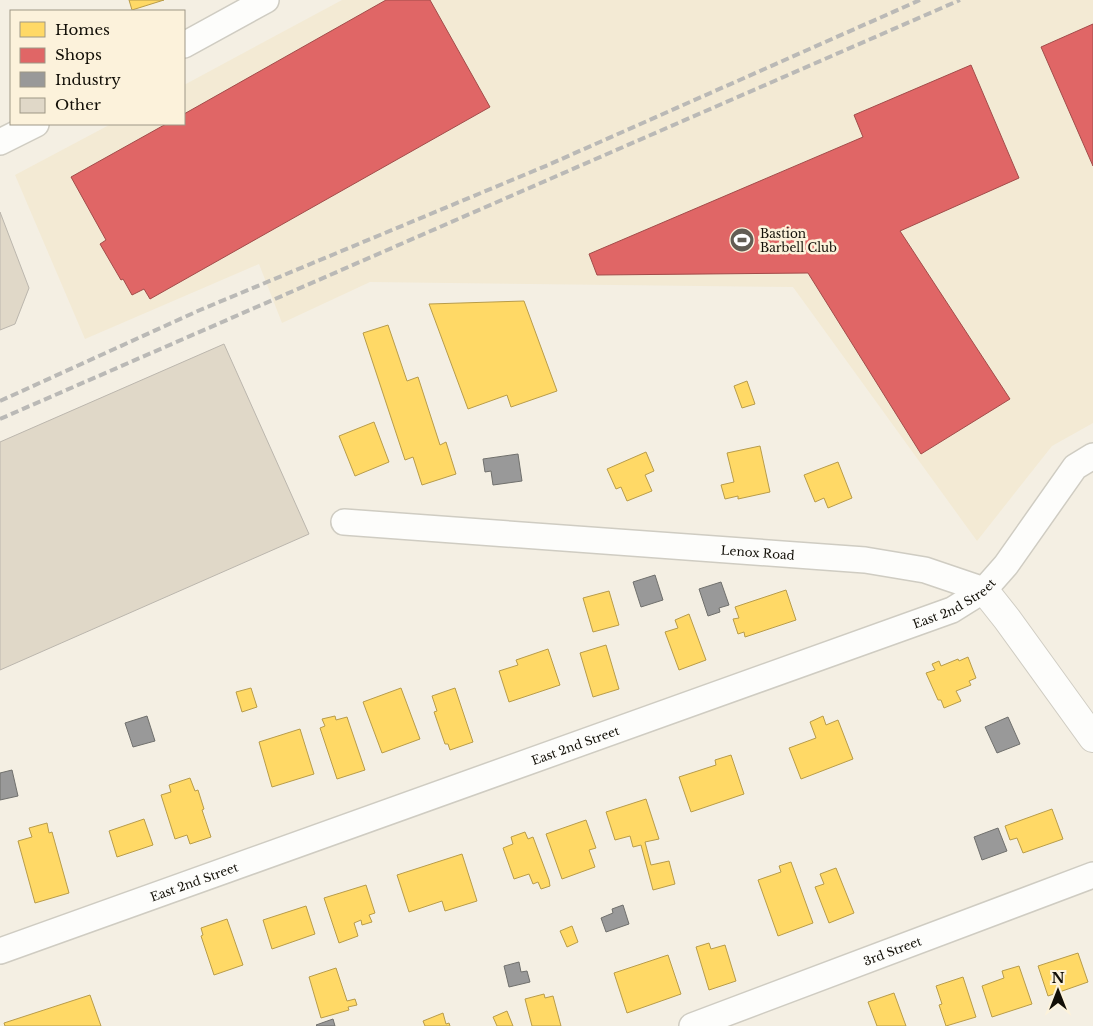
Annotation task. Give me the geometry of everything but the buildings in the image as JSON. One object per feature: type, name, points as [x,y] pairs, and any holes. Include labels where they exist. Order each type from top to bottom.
[{"type":"street","points":[[185,44],[266,0]]},
{"type":"street","points":[[0,141],[34,125]]},
{"type":"street","name":"East 2nd Street","points":[[0,951],[952,610],[984,590],[1006,565],[1075,467],[1093,456]]},
{"type":"street","name":"Lenox Road","points":[[344,522],[865,560],[925,570],[984,590]]},
{"type":"street","points":[[984,590],[1093,738]]},
{"type":"street","name":"3rd Street","points":[[692,1026],[1093,875]]},
{"type":"shaded area","points":[[342,0],[1093,0],[1093,423],[1052,446],[977,541],[793,287],[370,282],[282,323],[259,264],[85,339],[15,175],[109,125],[185,125],[185,84]]},
{"type":"railway","points":[[0,401],[200,310],[548,165],[920,0]]},
{"type":"railway","points":[[0,419],[960,0]]},
{"type":"place","name":"Bastion Barbell Club","points":[[742,240]]}]
